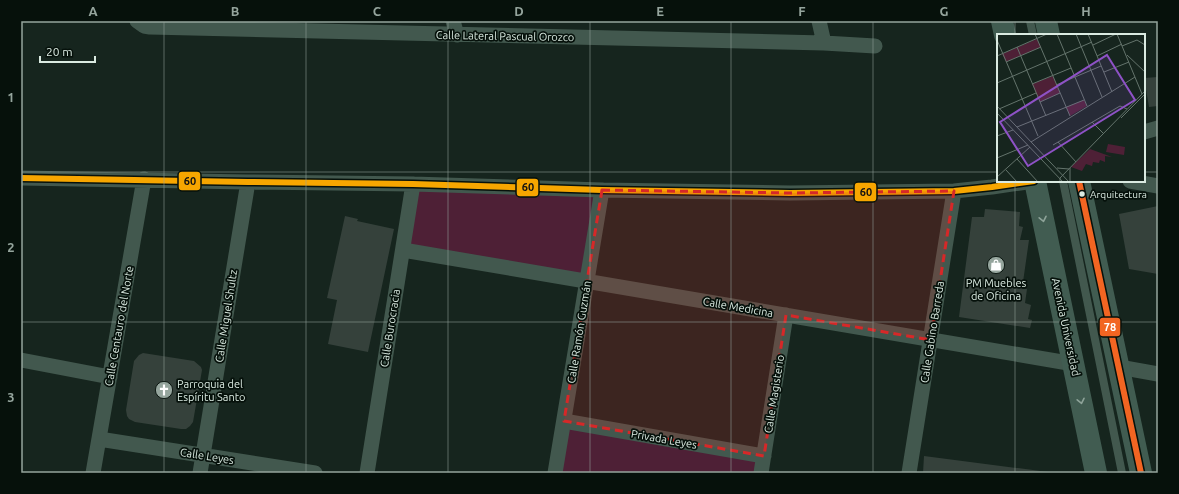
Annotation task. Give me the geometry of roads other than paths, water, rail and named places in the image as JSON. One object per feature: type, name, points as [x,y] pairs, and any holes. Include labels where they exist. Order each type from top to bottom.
[{"type":"main road","points":[[1002,21],[1005,34]]},
{"type":"main road","points":[[1046,21],[1049,34]]},
{"type":"main road","name":"Avenida Universidad","points":[[1034,182],[1096,473]]},
{"type":"main road","points":[[1079,182],[1141,473]]},
{"type":"street","name":"Calle Lateral Pascual Orozco","points":[[137,21],[144,26],[150,27],[455,28],[875,46]]},
{"type":"street","points":[[819,21],[824,43]]},
{"type":"street","points":[[1145,132],[1158,128]]},
{"type":"street","points":[[21,178],[413,184],[602,190],[790,193],[954,191],[1027,182]]},
{"type":"street","name":"Calle Centauro del Norte","points":[[93,473],[144,179]]},
{"type":"street","name":"Calle Miguel Shultz","points":[[200,473],[248,182]]},
{"type":"street","points":[[1136,182],[1158,186]]},
{"type":"street","name":"Calle Burocracia","points":[[367,473],[413,184]]},
{"type":"street","name":"Calle Ramón Guzmán","points":[[555,473],[602,190]]},
{"type":"street","name":"Calle Gabino Barreda","points":[[909,473],[954,191]]},
{"type":"street","name":"Calle Medicina","points":[[403,250],[1074,364]]},
{"type":"street","name":"Calle Magisterio","points":[[762,473],[786,315]]},
{"type":"street","points":[[21,360],[110,377]]},
{"type":"street","points":[[1119,367],[1158,374]]},
{"type":"street","name":"Privada Leyes","points":[[564,422],[764,456]]},
{"type":"street","name":"Calle Leyes","points":[[99,439],[315,473]]},
{"type":"lane","points":[[1030,21],[1033,34]]},
{"type":"lane","points":[[1063,182],[1122,473]]},
{"type":"place","name":"Arquitectura","points":[[1082,194]]},
{"type":"place","name":"PM Muebles de Oficina","points":[[996,265]]},
{"type":"place","name":"Parroquia del Espíritu Santo","points":[[164,390]]}]
